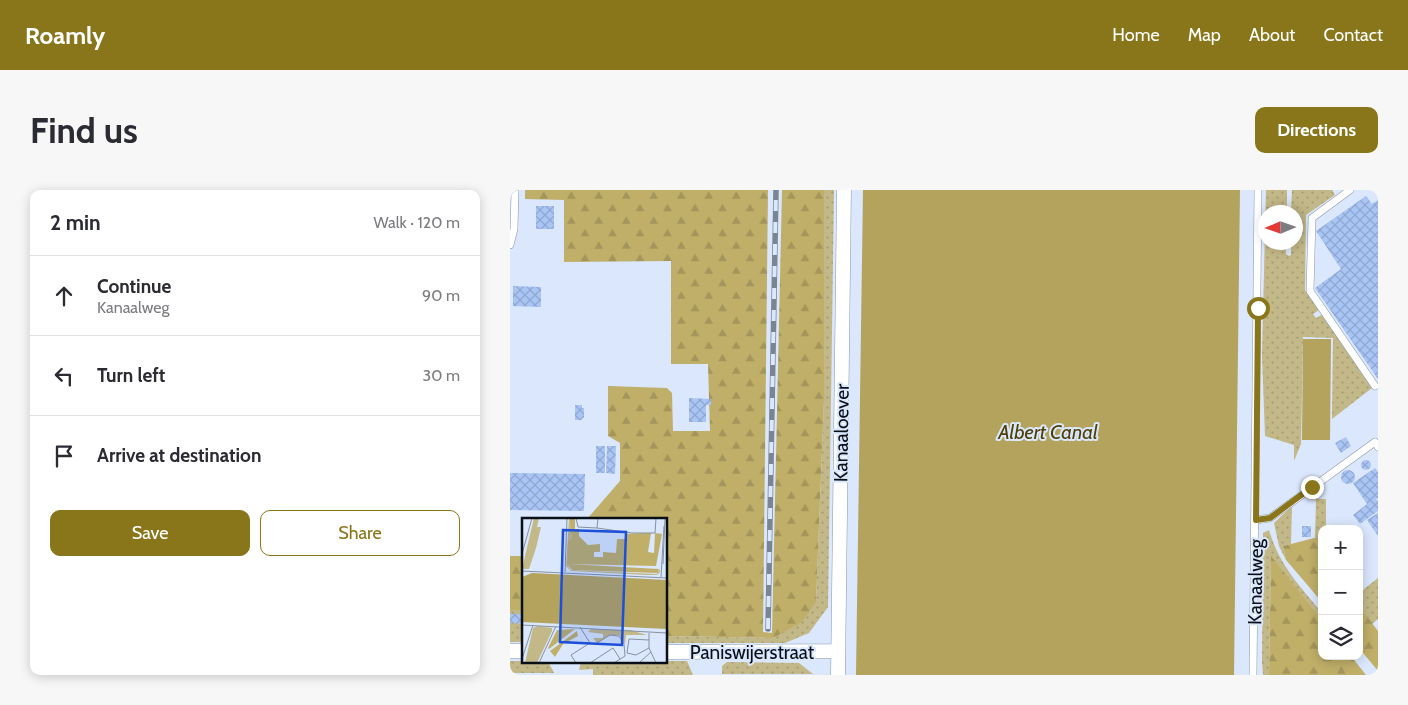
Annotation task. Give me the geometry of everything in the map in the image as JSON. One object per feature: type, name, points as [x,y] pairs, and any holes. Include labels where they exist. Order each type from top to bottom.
[{"type":"street","name":"Kanaaloever","points":[[838,675],[844,190]]},
{"type":"street","name":"Paniswijerstraat","points":[[668,652],[838,651]]},
{"type":"lane","points":[[510,245],[514,229],[515,190]]},
{"type":"lane","name":"Kanaalweg","points":[[1253,675],[1258,190]]},
{"type":"lane","points":[[1350,190],[1312,218],[1310,291],[1375,386]]},
{"type":"lane","points":[[1256,520],[1270,518],[1375,442],[1378,447]]},
{"type":"shaded area","points":[[824,190],[834,190],[828,607],[809,633],[785,643],[668,643],[668,636],[773,638],[816,602],[824,400]]},
{"type":"shaded area","points":[[1266,190],[1287,190],[1287,205],[1266,205]]},
{"type":"shaded area","points":[[1292,190],[1332,190],[1335,195],[1306,215],[1305,290],[1319,310],[1313,314],[1316,318],[1323,314],[1372,388],[1332,419],[1333,338],[1303,337],[1301,444],[1294,461],[1294,445],[1265,436],[1262,355],[1265,250],[1286,250],[1286,254],[1289,256],[1291,255],[1291,250],[1303,250],[1303,205],[1291,205]]},
{"type":"shaded area","points":[[1316,499],[1326,499],[1326,525],[1318,525],[1318,537],[1315,538]]},
{"type":"shaded area","points":[[1292,506],[1291,544],[1283,546],[1286,560],[1279,546],[1274,523]]},
{"type":"shaded area","points":[[1269,530],[1284,564],[1318,608],[1318,615],[1271,557],[1269,675],[1263,675],[1262,662],[1263,533]]},
{"type":"shaded area","points":[[1378,578],[1378,619],[1372,624],[1363,612],[1363,590]]},
{"type":"shaded area","points":[[510,610],[522,610],[522,642],[510,642]]},
{"type":"shaded area","points":[[510,661],[522,661],[546,662],[554,673],[510,673]]},
{"type":"shaded area","points":[[687,661],[693,675],[593,675],[593,669],[579,670],[581,662]]},
{"type":"shaded area","points":[[727,662],[799,663],[813,674],[722,674],[722,666]]},
{"type":"green space","points":[[525,190],[768,190],[763,632],[772,633],[782,190],[824,190],[824,400],[816,602],[802,622],[773,638],[668,636],[668,518],[588,518],[620,481],[620,443],[608,436],[608,386],[667,388],[672,393],[673,431],[710,431],[708,364],[671,364],[671,261],[564,262],[564,200],[525,199]]},
{"type":"green space","points":[[1318,537],[1318,597],[1286,560],[1283,546]]},
{"type":"green space","points":[[510,556],[522,556],[522,610],[510,610]]},
{"type":"green space","points":[[1271,556],[1318,615],[1318,660],[1354,660],[1366,675],[1269,675]]},
{"type":"green space","points":[[1363,611],[1378,631],[1378,671],[1363,653]]},
{"type":"water","name":"Albert Canal","points":[[863,190],[1240,190],[1234,675],[856,675]]},
{"type":"water","points":[[1303,339],[1331,339],[1330,440],[1302,440]]},
{"type":"building","points":[[1366,196],[1372,204],[1378,200],[1378,379],[1315,288],[1341,269],[1316,231]]},
{"type":"building","points":[[536,206],[554,206],[554,229],[536,229]]},
{"type":"building","points":[[513,286],[541,287],[541,307],[513,306]]},
{"type":"building","points":[[689,398],[711,399],[711,405],[706,405],[706,422],[689,422]]},
{"type":"building","points":[[575,405],[582,405],[582,408],[584,408],[584,418],[582,420],[575,420]]},
{"type":"building","points":[[1346,437],[1351,446],[1341,453],[1335,443]]},
{"type":"building","points":[[596,446],[605,446],[605,473],[596,473]]},
{"type":"building","points":[[607,446],[616,446],[615,474],[606,473]]},
{"type":"building","points":[[1366,460],[1371,465],[1366,470],[1361,465]]},
{"type":"building","points":[[1375,468],[1378,472],[1378,498],[1376,499],[1378,501],[1378,511],[1360,524],[1353,515],[1367,504],[1353,483]]},
{"type":"building","points":[[1345,470],[1351,470],[1355,477],[1351,484],[1345,484],[1341,480],[1341,474]]},
{"type":"building","points":[[510,473],[585,474],[584,511],[510,510]]},
{"type":"building","points":[[1378,513],[1378,536],[1367,520]]},
{"type":"building","points":[[1302,526],[1311,526],[1311,537],[1302,537]]},
{"type":"building","points":[[510,614],[522,614],[522,624],[510,623]]},
{"type":"railway","points":[[768,629],[776,190]]},
{"type":"route","points":[[1258,308],[1256,520],[1270,518],[1312,487]]}]
